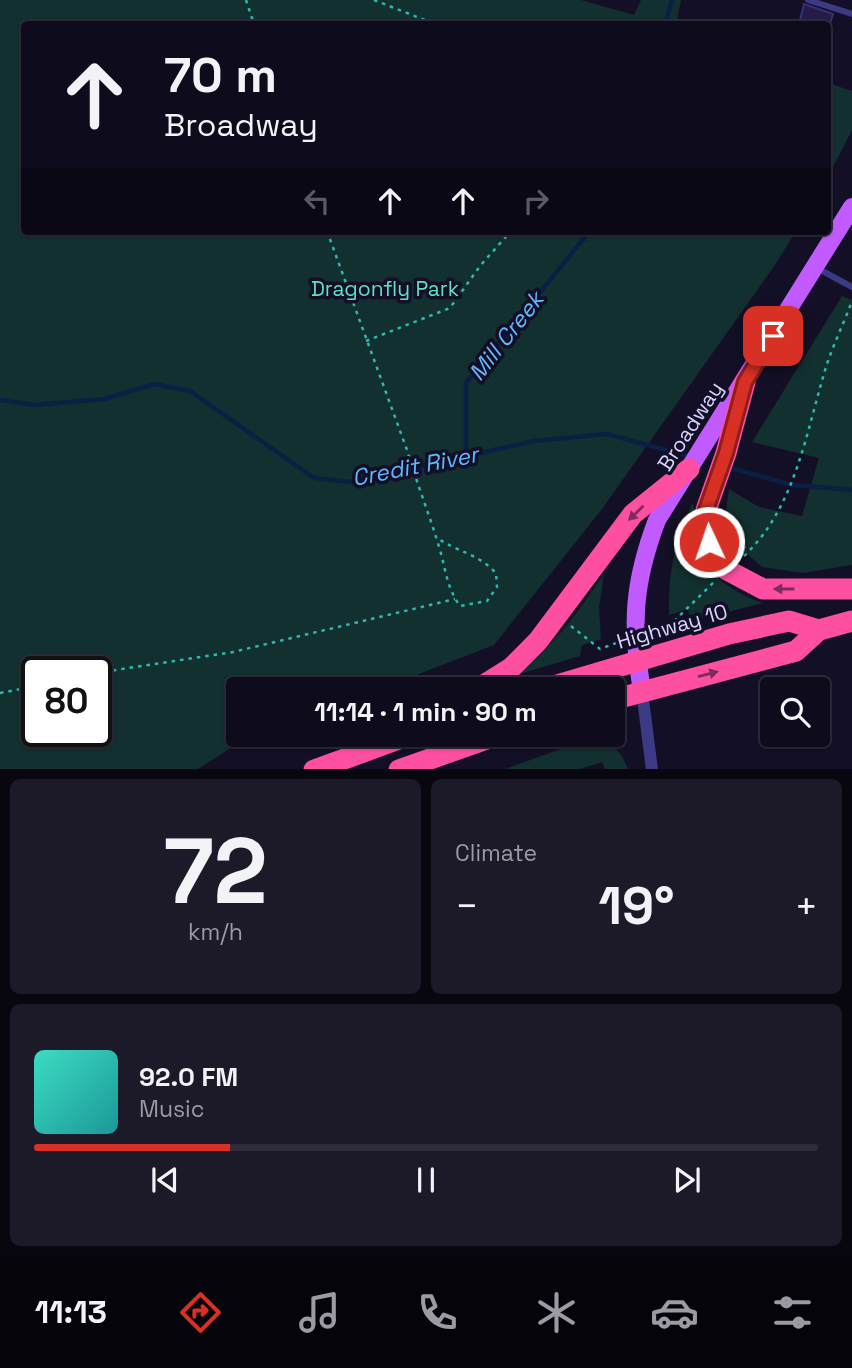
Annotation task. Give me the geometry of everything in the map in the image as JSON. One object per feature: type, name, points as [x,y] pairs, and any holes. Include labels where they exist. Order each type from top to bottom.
[{"type":"highway","points":[[745,382],[726,453],[706,510],[709,542],[727,570],[763,589],[852,589]]},
{"type":"highway","points":[[497,677],[511,668],[558,616],[633,514],[689,469]]},
{"type":"highway","name":"Highway 10","points":[[583,677],[729,634],[789,621],[819,630]]},
{"type":"highway","name":"Highway 10","points":[[625,696],[796,651],[819,630],[852,621]]},
{"type":"highway","points":[[314,769],[374,747]]},
{"type":"highway","points":[[399,769],[463,747]]},
{"type":"main road","name":"Broadway","points":[[642,691],[637,661],[636,586],[643,555],[657,520],[852,208]]},
{"type":"street","points":[[642,691],[652,769]]},
{"type":"lane","points":[[808,0],[852,15]]},
{"type":"lane","points":[[814,267],[852,287]]},
{"type":"path","points":[[246,0],[253,21]]},
{"type":"path","points":[[374,0],[427,21]]},
{"type":"path","points":[[328,235],[407,450],[436,537],[449,590],[460,606],[486,601],[496,587],[496,573],[483,560],[448,547],[436,537]]},
{"type":"path","points":[[366,341],[450,308],[480,266],[507,235]]},
{"type":"path","points":[[637,661],[727,570],[746,555],[768,530],[796,470],[811,428],[826,365],[852,302]]},
{"type":"path","points":[[112,671],[233,652],[455,599]]},
{"type":"path","points":[[558,616],[600,649],[636,637]]},
{"type":"path","points":[[0,693],[21,689]]},
{"type":"green space","name":"Dragonfly Park","points":[[0,0],[581,0],[634,15],[641,0],[681,0],[677,21],[21,21],[21,235],[794,235],[602,509],[494,645],[411,677],[226,677],[226,747],[233,747],[198,769],[0,769]]},
{"type":"green space","points":[[831,84],[852,91],[852,130],[831,171]]},
{"type":"green space","points":[[842,296],[852,300],[852,565],[803,573],[762,567],[737,545],[725,517],[729,489],[759,507],[802,516],[819,458],[752,442]]},
{"type":"green space","points":[[692,503],[695,514],[694,535],[702,559],[729,586],[763,603],[690,622],[688,609],[669,615],[674,558]]},
{"type":"green space","points":[[604,574],[599,608],[601,639],[582,645],[580,656],[516,675],[553,641]]},
{"type":"green space","points":[[566,747],[614,747],[628,769],[605,769],[602,762],[580,769],[505,769]]},
{"type":"building","points":[[804,4],[833,14],[831,21],[800,21]]},
{"type":"waterway","name":"Mill Creek","points":[[666,21],[672,0]]},
{"type":"waterway","name":"Mill Creek","points":[[466,457],[466,383],[587,235]]},
{"type":"waterway","name":"Credit River","points":[[0,400],[34,405],[105,399],[154,384],[190,391],[314,478],[350,482],[534,441],[607,434],[692,457]]},
{"type":"waterway","name":"Credit River","points":[[727,467],[793,485],[852,490]]},
{"type":"route","points":[[709,542],[706,510],[726,453],[745,382],[773,336]]}]
